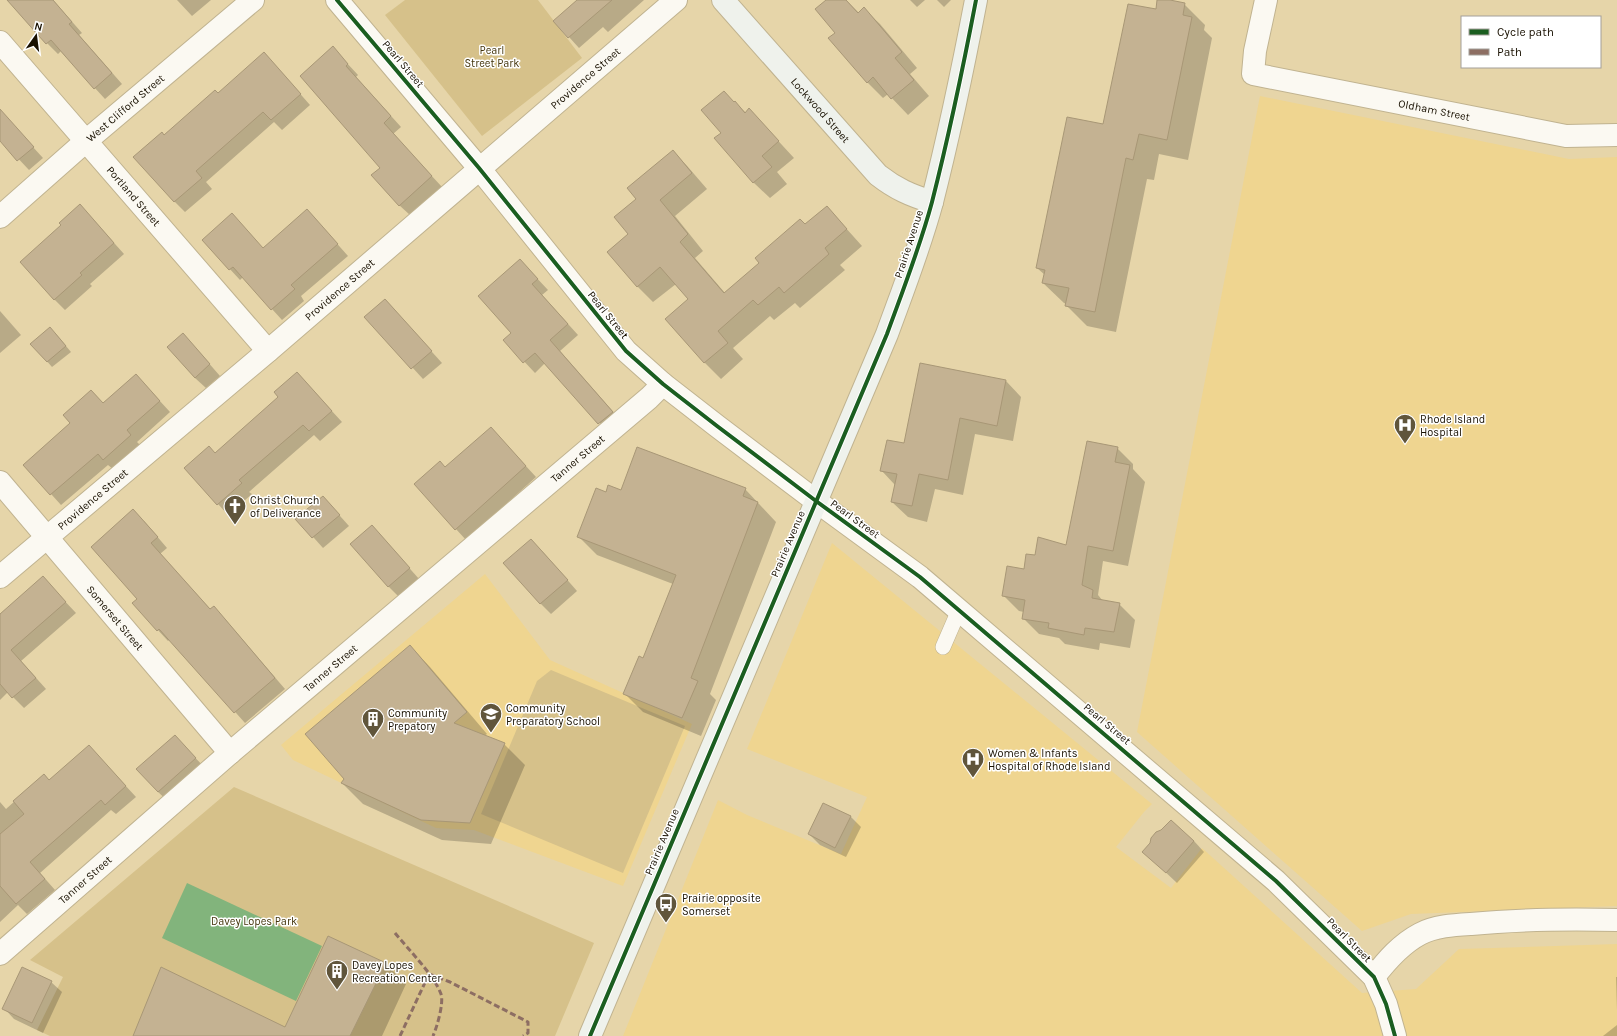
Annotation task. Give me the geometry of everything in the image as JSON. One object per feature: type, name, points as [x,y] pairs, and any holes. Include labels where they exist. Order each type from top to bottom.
[{"type":"street","name":"West Clifford Street","points":[[0,217],[86,141],[253,0]]},
{"type":"street","name":"Pearl Street","points":[[337,0],[479,168],[626,351],[663,384],[816,501],[920,577],[1276,881],[1374,977],[1389,957],[1421,934],[1447,926],[1551,919],[1617,920]]},
{"type":"street","name":"Providence Street","points":[[0,577],[268,351],[676,0]]},
{"type":"street","name":"Lockwood Street","points":[[723,0],[878,175],[893,187],[932,202]]},
{"type":"street","name":"Prairie Avenue","points":[[590,1036],[887,334],[912,267],[932,202],[959,88],[976,0]]},
{"type":"street","name":"Oldham Street","points":[[1266,0],[1255,51],[1253,74],[1566,136],[1617,135]]},
{"type":"street","name":"Portland Street","points":[[0,42],[268,351]]},
{"type":"street","name":"Tanner Street","points":[[0,954],[230,753],[649,398],[663,384]]},
{"type":"street","name":"Somerset Street","points":[[0,482],[230,753]]},
{"type":"street","points":[[1374,977],[1386,1004],[1395,1036]]},
{"type":"lane","points":[[943,647],[959,610]]},
{"type":"shaded area","name":"Rhode Island Hospital","points":[[1260,96],[1569,159],[1617,157],[1617,906],[1411,914],[1362,931],[1137,732]]},
{"type":"shaded area","name":"Women & Infants Hospital of Rhode Island","points":[[832,543],[1152,804],[1116,847],[1171,888],[1202,848],[1362,993],[1416,989],[1459,949],[1617,944],[1617,1036],[623,1036],[718,800],[747,815],[841,854],[867,797],[747,749]]},
{"type":"shaded area","name":"Community Preparatory School","points":[[485,574],[550,660],[692,724],[623,886],[474,830],[436,828],[293,760],[281,745]]},
{"type":"shaded area","points":[[187,883],[322,946],[296,1001],[162,938]]},
{"type":"green space","name":"Pearl Street Park","points":[[405,0],[538,0],[582,58],[482,136],[385,15]]},
{"type":"green space","points":[[551,670],[685,726],[623,873],[481,814],[537,681]]},
{"type":"green space","name":"Davey Lopes Park","points":[[234,787],[594,943],[555,1036],[50,1036],[37,1030],[63,977],[30,960]]},
{"type":"building","points":[[7,0],[53,0],[72,22],[69,24],[112,73],[94,89],[51,40],[46,44]]},
{"type":"building","points":[[577,0],[612,0],[568,38],[553,21]]},
{"type":"building","points":[[826,0],[846,0],[858,13],[864,7],[902,52],[895,58],[914,80],[891,99],[873,77],[867,83],[828,38],[835,33],[815,9]]},
{"type":"building","points":[[1157,0],[1170,0],[1185,3],[1183,15],[1192,17],[1167,140],[1139,134],[1133,160],[1126,158],[1095,312],[1065,306],[1069,288],[1042,283],[1045,270],[1036,268],[1067,117],[1103,124],[1128,4],[1156,9]]},
{"type":"building","points":[[333,46],[348,64],[346,66],[391,116],[384,123],[432,176],[399,206],[371,175],[380,168],[300,76]]},
{"type":"building","points":[[264,52],[301,94],[271,120],[263,112],[196,171],[202,178],[174,202],[133,157],[162,132],[164,135],[215,90],[218,93]]},
{"type":"building","points":[[724,91],[745,113],[749,108],[779,141],[762,156],[772,167],[753,183],[714,138],[721,133],[701,110]]},
{"type":"building","points":[[0,109],[34,147],[17,161],[0,141]]},
{"type":"building","points":[[673,150],[692,173],[660,200],[688,234],[680,242],[724,293],[759,263],[755,258],[800,219],[805,224],[827,206],[847,229],[825,248],[829,254],[784,293],[779,287],[758,305],[753,300],[718,331],[728,343],[704,363],[665,319],[688,299],[660,267],[637,287],[607,252],[628,234],[614,217],[636,199],[627,188]]},
{"type":"building","points":[[80,204],[114,243],[80,273],[82,275],[54,300],[20,262],[61,225],[59,223]]},
{"type":"building","points":[[307,209],[338,244],[291,285],[295,289],[271,310],[233,267],[229,270],[202,240],[232,213],[263,248]]},
{"type":"building","points":[[520,259],[538,279],[532,284],[568,324],[550,340],[613,412],[598,424],[535,353],[523,363],[503,340],[511,333],[478,296]]},
{"type":"building","points":[[385,299],[432,351],[411,369],[364,317]]},
{"type":"building","points":[[50,327],[66,346],[47,362],[30,344]]},
{"type":"building","points":[[183,333],[210,364],[195,378],[167,347]]},
{"type":"building","points":[[920,363],[1006,380],[997,426],[960,418],[948,480],[919,474],[912,506],[891,502],[897,474],[880,471],[887,440],[904,443]]},
{"type":"building","points":[[297,372],[332,411],[309,431],[303,425],[239,480],[242,483],[217,505],[184,468],[209,446],[215,453],[278,397],[274,392]]},
{"type":"building","points":[[136,374],[160,401],[127,430],[131,435],[103,460],[98,454],[50,495],[23,465],[70,423],[63,415],[91,390],[103,403]]},
{"type":"building","points":[[491,427],[526,466],[455,530],[414,484],[440,461],[445,467]]},
{"type":"building","points":[[1087,441],[1118,447],[1115,462],[1130,465],[1113,551],[1088,546],[1082,585],[1093,590],[1092,598],[1120,603],[1114,632],[1085,628],[1084,635],[1048,628],[1049,623],[1022,619],[1025,600],[1002,596],[1007,566],[1024,569],[1026,554],[1035,555],[1038,537],[1066,545]]},
{"type":"building","points":[[637,447],[746,488],[743,496],[758,502],[691,678],[698,681],[682,718],[623,694],[639,656],[643,658],[676,575],[577,537],[596,488],[606,492],[608,485],[621,490]]},
{"type":"building","points":[[323,496],[340,515],[312,538],[295,519]]},
{"type":"building","points":[[133,509],[158,537],[151,543],[210,609],[214,606],[275,678],[234,713],[159,629],[157,631],[132,603],[137,599],[91,547]]},
{"type":"building","points":[[372,525],[410,568],[388,587],[350,544]]},
{"type":"building","points":[[531,539],[568,580],[540,604],[503,563]]},
{"type":"building","points":[[43,576],[66,602],[11,650],[36,678],[12,698],[0,684],[0,614]]},
{"type":"building","name":"Community Prepatory","points":[[410,645],[467,712],[454,723],[505,743],[470,823],[421,820],[341,783],[344,779],[305,734]]},
{"type":"building","points":[[175,735],[196,758],[158,792],[136,769]]},
{"type":"building","points":[[89,745],[126,786],[105,805],[101,800],[30,862],[45,879],[16,904],[0,886],[0,834],[24,814],[13,801],[44,774],[49,780]]},
{"type":"building","points":[[823,803],[851,816],[835,848],[808,834]]},
{"type":"building","points":[[1171,820],[1194,841],[1166,873],[1142,852],[1150,843],[1151,838],[1156,832],[1161,830]]},
{"type":"building","name":"Davey Lopes Recreation Center","points":[[328,936],[386,963],[350,1036],[133,1036],[161,967],[285,1027]]},
{"type":"building","points":[[22,967],[52,981],[32,1023],[2,1009]]},
{"type":"marked path","points":[[395,933],[427,971],[441,994],[441,1009],[433,1036]]},
{"type":"marked path","points":[[429,974],[450,982],[528,1022],[528,1033],[523,1036]]},
{"type":"marked path","points":[[400,1036],[429,974]]},
{"type":"cycle path","points":[[337,0],[479,168],[626,351],[663,384],[717,426],[920,577],[1276,881],[1374,977],[1386,1004],[1395,1036]]},
{"type":"cycle path","points":[[590,1036],[887,334],[917,252],[932,202],[956,101],[976,0]]},
{"type":"place","name":"Rhode Island Hospital","points":[[1405,444]]},
{"type":"place","name":"Christ Church of Deliverance","points":[[235,526]]},
{"type":"place","name":"Community Preparatory School","points":[[491,734]]},
{"type":"place","name":"Community Prepatory","points":[[373,738]]},
{"type":"place","name":"Women & Infants Hospital of Rhode Island","points":[[973,778]]},
{"type":"place","name":"Prairie opposite Somerset","points":[[666,924]]},
{"type":"place","name":"Davey Lopes Recreation Center","points":[[337,990]]}]
